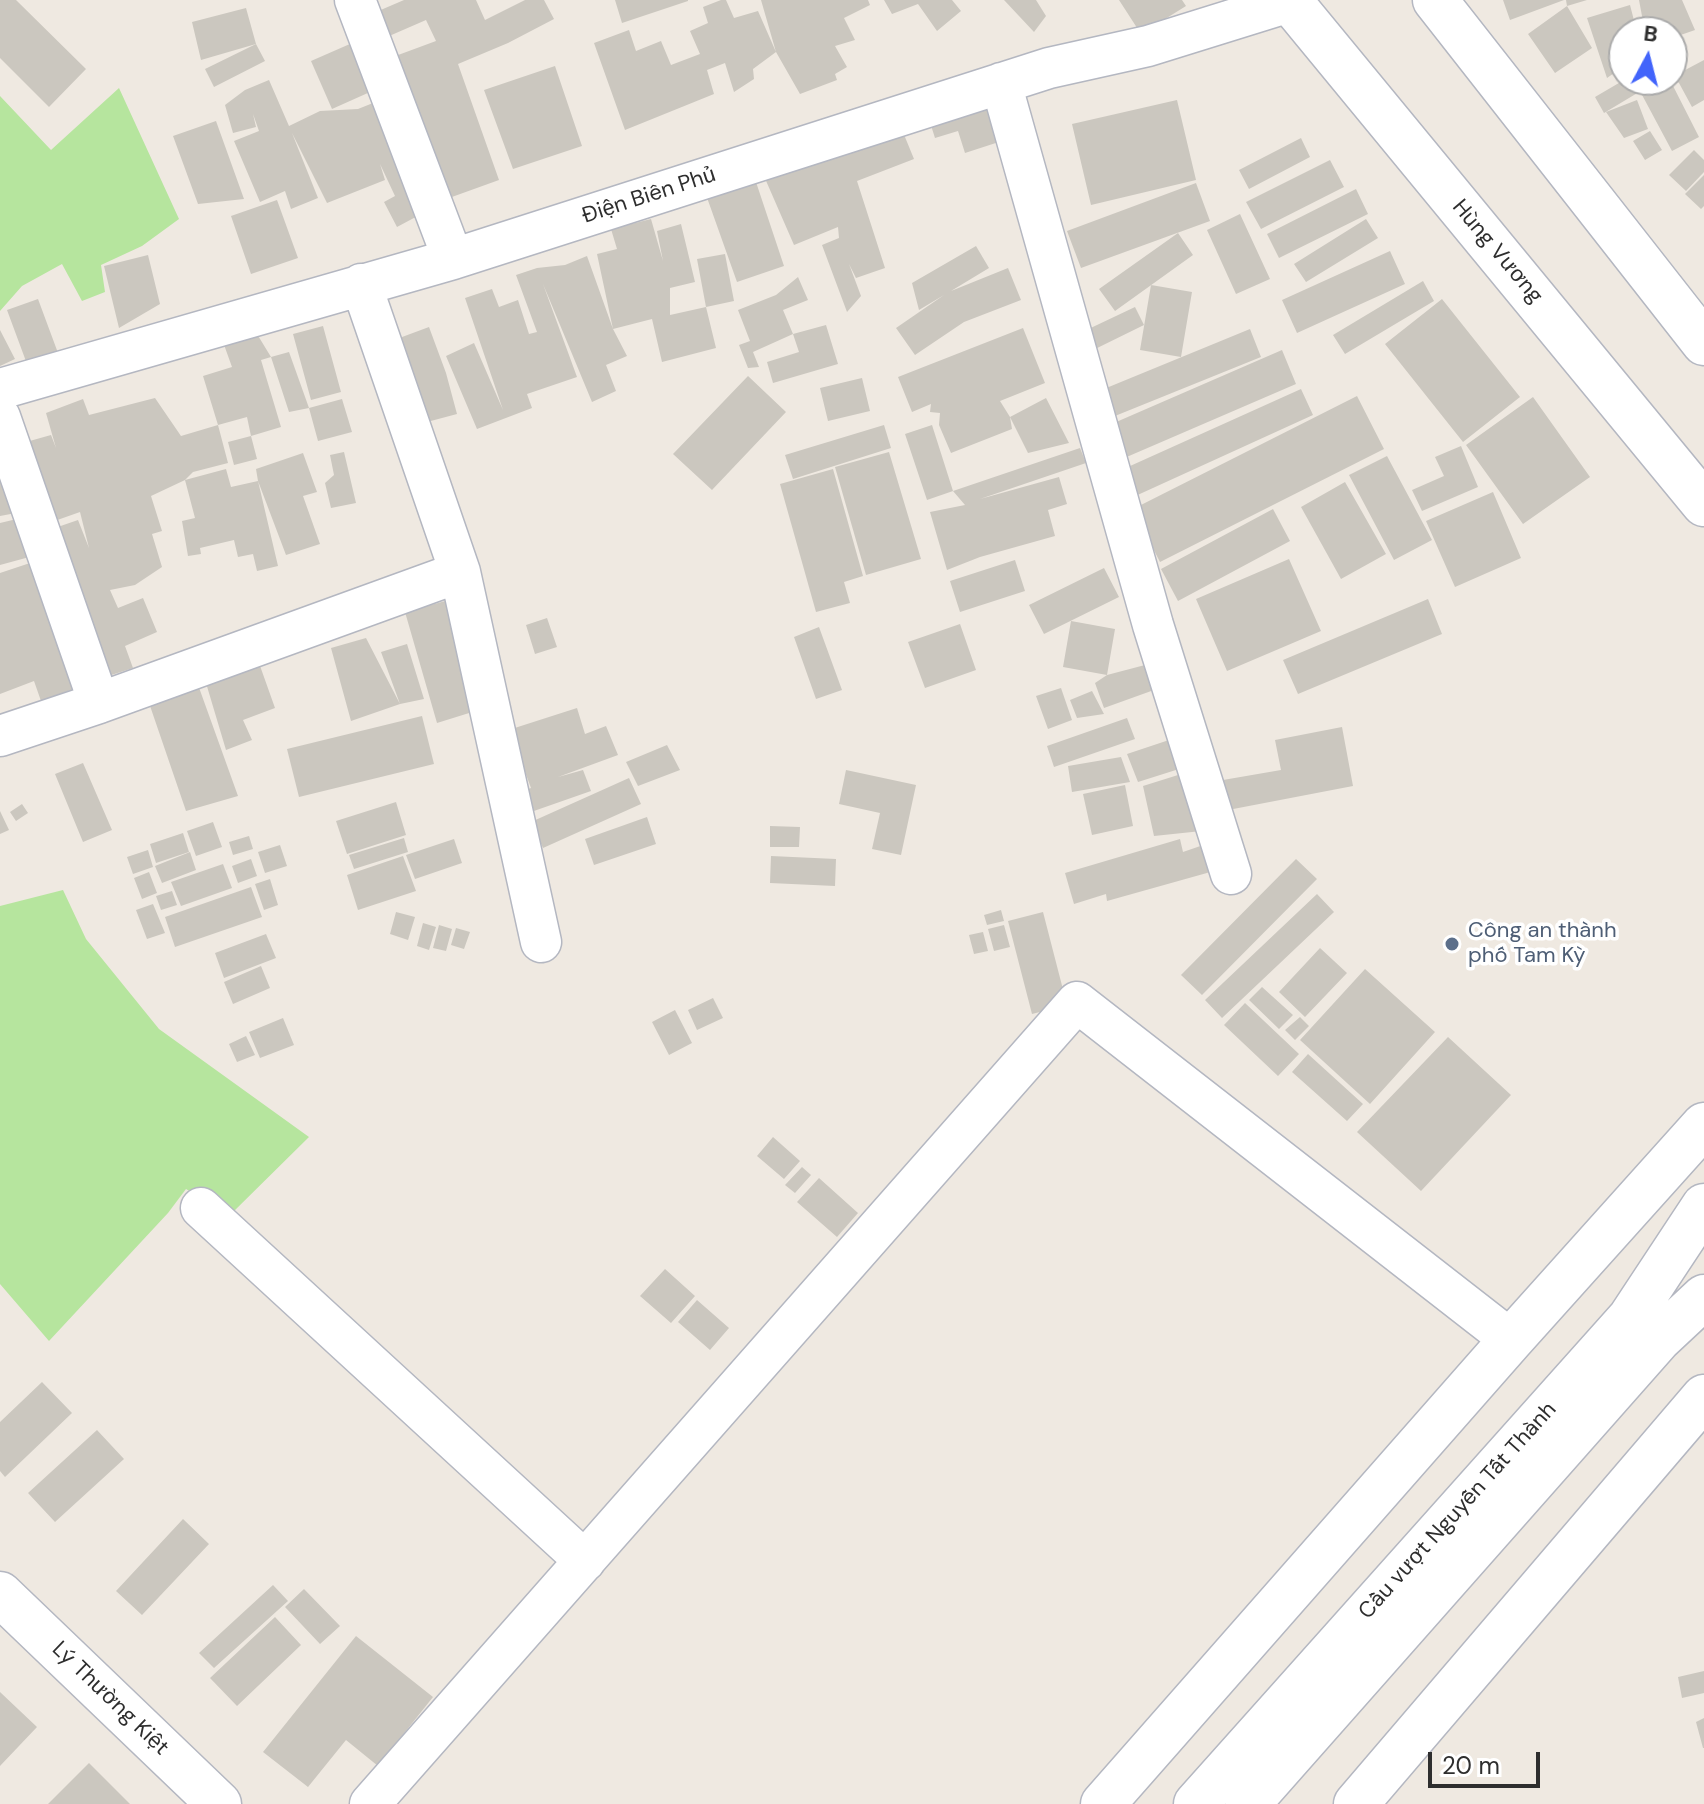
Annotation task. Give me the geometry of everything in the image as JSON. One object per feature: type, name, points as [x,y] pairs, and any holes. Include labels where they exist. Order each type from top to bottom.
[{"type":"main road","points":[[1435,0],[1704,343]]},
{"type":"main road","name":"Hùng Vương","points":[[1292,1],[1704,504]]},
{"type":"main road","points":[[1103,1804],[1704,1125]]},
{"type":"main road","name":"Cầu vượt Nguyễn Tất Thành","points":[[1248,1804],[1645,1328],[1704,1206]]},
{"type":"main road","name":"Cầu vượt Nguyễn Tất Thành","points":[[1196,1804],[1645,1328],[1704,1297]]},
{"type":"main road","points":[[1356,1804],[1704,1397]]},
{"type":"main road","name":"Lý Thường Kiệt","points":[[0,1594],[219,1804]]},
{"type":"street","points":[[355,0],[453,259]]},
{"type":"street","name":"Điện Biên Phủ","points":[[0,389],[453,259],[1049,68],[1148,46],[1292,1]]},
{"type":"street","points":[[1001,83],[1153,625],[1231,874]]},
{"type":"street","points":[[361,284],[460,572],[541,942]]},
{"type":"street","points":[[0,417],[99,703]]},
{"type":"street","points":[[0,736],[460,572]]},
{"type":"street","points":[[370,1804],[1077,1002],[1511,1340]]},
{"type":"street","points":[[201,1208],[585,1561]]},
{"type":"green space","points":[[119,88],[179,219],[142,246],[101,265],[105,292],[82,301],[62,264],[22,286],[0,311],[0,96],[51,150]]},
{"type":"green space","points":[[63,890],[86,939],[159,1029],[309,1137],[230,1215],[186,1189],[168,1213],[49,1341],[0,1284],[0,906]]},
{"type":"building","points":[[0,0],[16,0],[86,69],[49,107],[0,58]]},
{"type":"building","points":[[404,0],[476,0],[485,20],[525,0],[544,0],[554,19],[458,64],[499,180],[438,202],[390,58],[436,41],[426,20],[380,40],[369,15]]},
{"type":"building","points":[[615,0],[688,0],[688,1],[622,23]]},
{"type":"building","points":[[726,0],[734,18],[758,11],[776,52],[753,69],[754,79],[734,92],[725,63],[707,70],[714,94],[625,130],[594,43],[629,30],[636,51],[661,41],[671,65],[700,54],[690,31],[708,23],[703,7]]},
{"type":"building","points":[[761,0],[868,0],[870,5],[844,18],[855,40],[835,46],[847,67],[835,74],[837,80],[800,94],[776,52]]},
{"type":"building","points":[[884,0],[952,0],[961,11],[937,31],[918,4],[892,14]]},
{"type":"building","points":[[1004,0],[1036,0],[1046,16],[1034,32]]},
{"type":"building","points":[[1119,0],[1182,0],[1186,6],[1141,34]]},
{"type":"building","points":[[1503,0],[1564,0],[1510,20]]},
{"type":"building","points":[[1566,0],[1587,0],[1567,6]]},
{"type":"building","points":[[1639,0],[1682,0],[1695,30],[1688,32],[1688,16],[1642,16]]},
{"type":"building","points":[[1630,5],[1633,16],[1608,16],[1607,78],[1587,18]]},
{"type":"building","points":[[1567,6],[1592,48],[1555,73],[1528,34]]},
{"type":"building","points":[[246,8],[256,44],[201,60],[192,22]]},
{"type":"building","points":[[359,40],[379,88],[332,109],[311,61]]},
{"type":"building","points":[[256,44],[265,61],[214,87],[205,69]]},
{"type":"building","points":[[1704,60],[1704,100],[1692,107],[1686,96],[1688,68]]},
{"type":"building","points":[[555,66],[582,146],[513,169],[484,90]]},
{"type":"building","points":[[269,80],[289,126],[320,111],[358,109],[383,99],[425,212],[397,227],[384,202],[395,196],[380,164],[385,180],[327,203],[292,133],[318,198],[291,209],[285,191],[260,202],[234,141],[259,131],[253,114],[256,127],[233,133],[225,105],[245,90]]},
{"type":"building","points":[[1608,89],[1608,96],[1632,96],[1604,113],[1595,97]]},
{"type":"building","points":[[992,96],[1005,140],[965,153],[958,131],[935,138],[928,116]]},
{"type":"building","points":[[1643,96],[1678,96],[1699,137],[1672,151]]},
{"type":"building","points":[[1177,100],[1196,180],[1091,205],[1072,124]]},
{"type":"building","points":[[1637,100],[1648,129],[1624,138],[1606,112]]},
{"type":"building","points":[[898,120],[914,159],[857,181],[885,268],[856,278],[849,264],[861,296],[847,312],[822,245],[839,238],[838,227],[794,245],[760,167]]},
{"type":"building","points":[[216,121],[244,199],[198,204],[173,136]]},
{"type":"building","points":[[1650,131],[1662,150],[1645,160],[1633,141]]},
{"type":"building","points":[[1301,138],[1310,157],[1249,189],[1239,170]]},
{"type":"building","points":[[1694,150],[1704,160],[1704,172],[1686,191],[1669,175]]},
{"type":"building","points":[[1330,160],[1344,187],[1261,229],[1246,202]]},
{"type":"building","points":[[1704,175],[1704,206],[1701,209],[1685,194]]},
{"type":"building","points":[[754,176],[784,266],[737,282],[705,192]]},
{"type":"building","points":[[1196,183],[1210,221],[1081,268],[1067,231]]},
{"type":"building","points":[[1356,189],[1368,214],[1279,258],[1267,234]]},
{"type":"building","points":[[277,200],[298,258],[251,274],[231,216]]},
{"type":"building","points":[[1240,214],[1270,279],[1236,294],[1207,230]]},
{"type":"building","points":[[651,219],[663,261],[657,231],[681,224],[695,282],[670,288],[670,315],[706,307],[716,348],[662,362],[652,319],[613,329],[597,254],[617,249],[611,229]]},
{"type":"building","points":[[1366,219],[1378,238],[1306,282],[1294,264]]},
{"type":"building","points":[[1178,233],[1193,255],[1115,311],[1099,289]]},
{"type":"building","points":[[976,246],[989,268],[951,291],[1008,268],[1021,300],[964,322],[915,355],[896,328],[944,295],[919,310],[912,283]]},
{"type":"building","points":[[1390,251],[1405,284],[1297,333],[1282,300]]},
{"type":"building","points":[[725,254],[734,301],[706,307],[697,259]]},
{"type":"building","points":[[148,255],[160,304],[119,328],[104,266]]},
{"type":"building","points":[[587,256],[613,329],[627,356],[606,365],[616,391],[592,402],[543,284],[577,377],[527,394],[532,408],[477,429],[446,356],[474,343],[503,410],[465,298],[492,289],[499,307],[518,300],[529,334],[537,332],[516,275],[537,268],[565,265]]},
{"type":"building","points":[[798,277],[808,300],[783,310],[793,334],[753,352],[759,367],[748,368],[739,345],[750,341],[738,310],[776,295]]},
{"type":"building","points":[[1423,281],[1434,301],[1345,354],[1333,335]]},
{"type":"building","points":[[1151,285],[1192,292],[1181,357],[1140,350]]},
{"type":"building","points":[[38,299],[58,353],[27,364],[7,310]]},
{"type":"building","points":[[1442,299],[1520,397],[1463,442],[1385,344]]},
{"type":"building","points":[[1135,307],[1144,325],[1087,353],[1078,334]]},
{"type":"building","points":[[826,325],[838,364],[773,383],[767,362],[799,352],[793,334]]},
{"type":"building","points":[[323,326],[341,392],[311,400],[293,334]]},
{"type":"building","points":[[429,327],[457,414],[427,422],[394,340]]},
{"type":"building","points":[[1023,328],[1045,383],[1000,401],[1010,417],[1012,429],[951,453],[939,425],[940,413],[930,412],[931,404],[912,412],[898,377]]},
{"type":"building","points":[[1250,329],[1261,357],[1110,418],[1099,391]]},
{"type":"building","points":[[0,330],[15,359],[0,366]]},
{"type":"building","points":[[257,334],[271,357],[261,360],[281,427],[251,436],[247,417],[218,425],[203,376],[232,367],[223,342]]},
{"type":"building","points":[[1282,350],[1296,384],[1122,459],[1107,426]]},
{"type":"building","points":[[289,352],[309,408],[289,412],[271,357]]},
{"type":"building","points":[[748,376],[786,412],[712,490],[673,454]]},
{"type":"building","points":[[862,378],[870,411],[828,421],[820,388]]},
{"type":"building","points":[[1301,389],[1313,415],[1131,498],[1119,471]]},
{"type":"building","points":[[1357,396],[1384,449],[1160,562],[1133,509]]},
{"type":"building","points":[[1533,397],[1590,477],[1523,524],[1466,445]]},
{"type":"building","points":[[155,398],[181,436],[218,425],[228,463],[193,472],[185,480],[151,496],[162,531],[152,534],[162,567],[135,585],[110,590],[118,608],[143,598],[157,632],[125,646],[133,668],[99,679],[49,530],[78,520],[89,548],[80,512],[46,524],[19,444],[51,435],[56,448],[46,413],[83,399],[89,415]]},
{"type":"building","points":[[1046,398],[1069,443],[1028,453],[1010,417]]},
{"type":"building","points":[[342,399],[352,432],[318,441],[309,408]]},
{"type":"building","points":[[884,425],[891,448],[793,479],[785,455]]},
{"type":"building","points":[[932,425],[953,491],[927,500],[905,434]]},
{"type":"building","points":[[251,436],[257,459],[234,465],[228,442]]},
{"type":"building","points":[[1461,446],[1478,487],[1422,511],[1412,490],[1444,476],[1435,457]]},
{"type":"building","points":[[1080,448],[1086,463],[980,499],[1059,477],[1067,504],[1048,510],[1055,536],[980,557],[947,570],[930,512],[965,505],[953,491]]},
{"type":"building","points":[[344,452],[356,503],[331,508],[325,483],[334,475],[330,455]]},
{"type":"building","points":[[889,452],[921,559],[866,575],[835,467]]},
{"type":"building","points":[[303,453],[317,492],[303,496],[320,544],[286,555],[256,469]]},
{"type":"building","points":[[1387,456],[1432,540],[1394,560],[1349,475]]},
{"type":"building","points":[[0,459],[16,513],[0,516]]},
{"type":"building","points":[[226,469],[231,487],[258,481],[278,566],[257,571],[253,554],[238,557],[234,540],[200,548],[201,554],[188,556],[182,521],[195,518],[185,480]]},
{"type":"building","points":[[833,469],[863,576],[844,582],[850,603],[816,612],[780,484]]},
{"type":"building","points":[[1345,482],[1386,554],[1341,579],[1301,507]]},
{"type":"building","points":[[1493,492],[1521,558],[1455,587],[1426,521]]},
{"type":"building","points":[[1273,509],[1290,541],[1178,601],[1161,569]]},
{"type":"building","points":[[21,518],[33,556],[0,565],[0,523]]},
{"type":"building","points":[[1289,559],[1321,631],[1227,671],[1196,599]]},
{"type":"building","points":[[1015,560],[1025,591],[960,612],[950,581]]},
{"type":"building","points":[[36,561],[79,687],[41,701],[34,681],[0,694],[0,573]]},
{"type":"building","points":[[1104,568],[1119,597],[1044,634],[1029,605]]},
{"type":"building","points":[[1428,599],[1442,634],[1298,694],[1283,660]]},
{"type":"building","points":[[449,600],[482,709],[437,723],[405,612]]},
{"type":"building","points":[[547,618],[557,647],[535,654],[526,625]]},
{"type":"building","points":[[1071,621],[1115,629],[1107,675],[1063,667]]},
{"type":"building","points":[[960,624],[976,670],[925,688],[908,642]]},
{"type":"building","points":[[819,627],[842,690],[816,699],[794,637]]},
{"type":"building","points":[[366,638],[400,704],[351,721],[331,648]]},
{"type":"building","points":[[407,644],[424,699],[400,704],[381,652]]},
{"type":"building","points":[[259,663],[275,708],[243,720],[252,740],[226,750],[206,683]]},
{"type":"building","points":[[1145,665],[1154,690],[1104,708],[1095,683],[1107,675]]},
{"type":"building","points":[[197,682],[238,796],[186,811],[148,700]]},
{"type":"building","points":[[1061,688],[1072,720],[1048,729],[1036,696]]},
{"type":"building","points":[[1092,691],[1104,714],[1077,718],[1070,700]]},
{"type":"building","points":[[577,708],[585,734],[606,726],[618,755],[558,777],[583,770],[591,791],[531,812],[523,791],[531,788],[520,758],[496,734]]},
{"type":"building","points":[[422,716],[434,764],[299,797],[287,749]]},
{"type":"building","points":[[1127,718],[1135,739],[1054,767],[1047,746]]},
{"type":"building","points":[[1342,727],[1353,786],[1228,810],[1223,780],[1281,770],[1275,740]]},
{"type":"building","points":[[1169,740],[1179,769],[1138,782],[1127,754]]},
{"type":"building","points":[[667,745],[680,770],[638,786],[626,762]]},
{"type":"building","points":[[1121,757],[1130,782],[1072,792],[1068,766]]},
{"type":"building","points":[[83,763],[112,830],[83,842],[55,774]]},
{"type":"building","points":[[846,770],[916,785],[901,855],[872,849],[880,813],[839,804]]},
{"type":"building","points":[[1194,770],[1211,830],[1154,836],[1143,786]]},
{"type":"building","points":[[629,778],[641,804],[543,848],[531,822]]},
{"type":"building","points":[[1125,785],[1133,826],[1092,835],[1083,794]]},
{"type":"building","points":[[396,802],[406,835],[347,854],[336,821]]},
{"type":"building","points":[[22,804],[28,813],[16,821],[10,812]]},
{"type":"building","points":[[0,811],[9,830],[0,834]]},
{"type":"building","points":[[647,817],[656,844],[594,865],[585,839]]},
{"type":"building","points":[[213,822],[222,847],[196,856],[187,831]]},
{"type":"building","points":[[770,826],[800,827],[799,847],[770,847]]},
{"type":"building","points":[[183,833],[189,852],[156,863],[150,844]]},
{"type":"building","points":[[249,836],[253,849],[233,855],[229,842]]},
{"type":"building","points":[[404,838],[408,852],[354,869],[349,855]]},
{"type":"building","points":[[454,839],[462,863],[415,879],[406,855]]},
{"type":"building","points":[[1180,839],[1183,852],[1212,842],[1214,871],[1107,901],[1106,894],[1074,904],[1065,873]]},
{"type":"building","points":[[280,845],[287,866],[265,873],[258,852]]},
{"type":"building","points":[[148,850],[153,867],[133,874],[127,857]]},
{"type":"building","points":[[190,852],[196,870],[162,883],[155,866]]},
{"type":"building","points":[[403,856],[416,891],[358,910],[347,875]]},
{"type":"building","points":[[771,856],[836,859],[835,886],[770,883]]},
{"type":"building","points":[[251,859],[257,876],[238,883],[232,866]]},
{"type":"building","points":[[1296,859],[1317,879],[1202,995],[1181,975]]},
{"type":"building","points":[[223,864],[232,888],[181,906],[171,882]]},
{"type":"building","points":[[149,872],[157,893],[142,899],[134,878]]},
{"type":"building","points":[[270,879],[278,905],[264,910],[255,884]]},
{"type":"building","points":[[251,887],[262,917],[175,947],[165,917]]},
{"type":"building","points":[[172,891],[177,905],[161,910],[156,896]]},
{"type":"building","points":[[1317,894],[1334,912],[1222,1018],[1205,1000]]},
{"type":"building","points":[[153,904],[165,933],[147,939],[136,910]]},
{"type":"building","points":[[1001,910],[1004,921],[987,925],[984,915]]},
{"type":"building","points":[[396,912],[415,917],[408,940],[390,934]]},
{"type":"building","points":[[1043,912],[1067,1005],[1032,1014],[1008,921]]},
{"type":"building","points":[[423,923],[436,927],[429,950],[417,946]]},
{"type":"building","points":[[439,925],[452,929],[446,951],[433,948]]},
{"type":"building","points":[[1004,925],[1010,947],[994,951],[988,929]]},
{"type":"building","points":[[456,928],[470,932],[464,949],[451,945]]},
{"type":"building","points":[[983,932],[988,951],[974,954],[969,935]]},
{"type":"building","points":[[266,934],[276,958],[224,978],[215,953]]},
{"type":"building","points":[[1320,948],[1347,973],[1305,1017],[1279,992]]},
{"type":"building","points":[[261,966],[270,988],[233,1004],[224,982]]},
{"type":"building","points":[[1365,969],[1435,1032],[1370,1104],[1300,1040]]},
{"type":"building","points":[[1262,987],[1293,1015],[1279,1029],[1249,1000]]},
{"type":"building","points":[[713,998],[723,1018],[697,1030],[688,1010]]},
{"type":"building","points":[[1245,1003],[1299,1054],[1278,1076],[1224,1025]]},
{"type":"building","points":[[675,1010],[692,1043],[669,1055],[652,1022]]},
{"type":"building","points":[[1300,1017],[1309,1026],[1295,1040],[1285,1030]]},
{"type":"building","points":[[283,1018],[294,1045],[260,1058],[249,1032]]},
{"type":"building","points":[[246,1036],[255,1055],[237,1062],[229,1044]]},
{"type":"building","points":[[1448,1037],[1511,1095],[1421,1191],[1357,1132]]},
{"type":"building","points":[[1308,1054],[1363,1104],[1347,1121],[1292,1072]]},
{"type":"building","points":[[773,1137],[800,1161],[784,1179],[757,1156]]},
{"type":"building","points":[[802,1167],[811,1175],[795,1193],[785,1185]]},
{"type":"building","points":[[819,1178],[858,1213],[837,1237],[797,1202]]},
{"type":"building","points":[[665,1269],[695,1296],[671,1323],[640,1296]]},
{"type":"building","points":[[697,1300],[729,1328],[710,1350],[678,1322]]},
{"type":"building","points":[[42,1382],[72,1413],[5,1477],[0,1471],[0,1422]]},
{"type":"building","points":[[97,1430],[124,1459],[55,1522],[28,1493]]},
{"type":"building","points":[[183,1519],[209,1544],[142,1615],[116,1591]]},
{"type":"building","points":[[273,1585],[288,1601],[214,1668],[199,1653]]},
{"type":"building","points":[[304,1589],[340,1626],[320,1644],[285,1607]]},
{"type":"building","points":[[275,1617],[301,1645],[237,1706],[210,1678]]},
{"type":"building","points":[[356,1636],[433,1697],[378,1766],[346,1740],[308,1787],[263,1752]]},
{"type":"building","points":[[1704,1671],[1704,1693],[1682,1698],[1678,1677]]},
{"type":"building","points":[[0,1692],[37,1727],[0,1766]]},
{"type":"building","points":[[1704,1718],[1704,1748],[1703,1748],[1696,1722]]},
{"type":"building","points":[[89,1763],[130,1804],[48,1804]]},
{"type":"place","name":"Công an thành phố Tam Kỳ","points":[[1452,944]]}]
